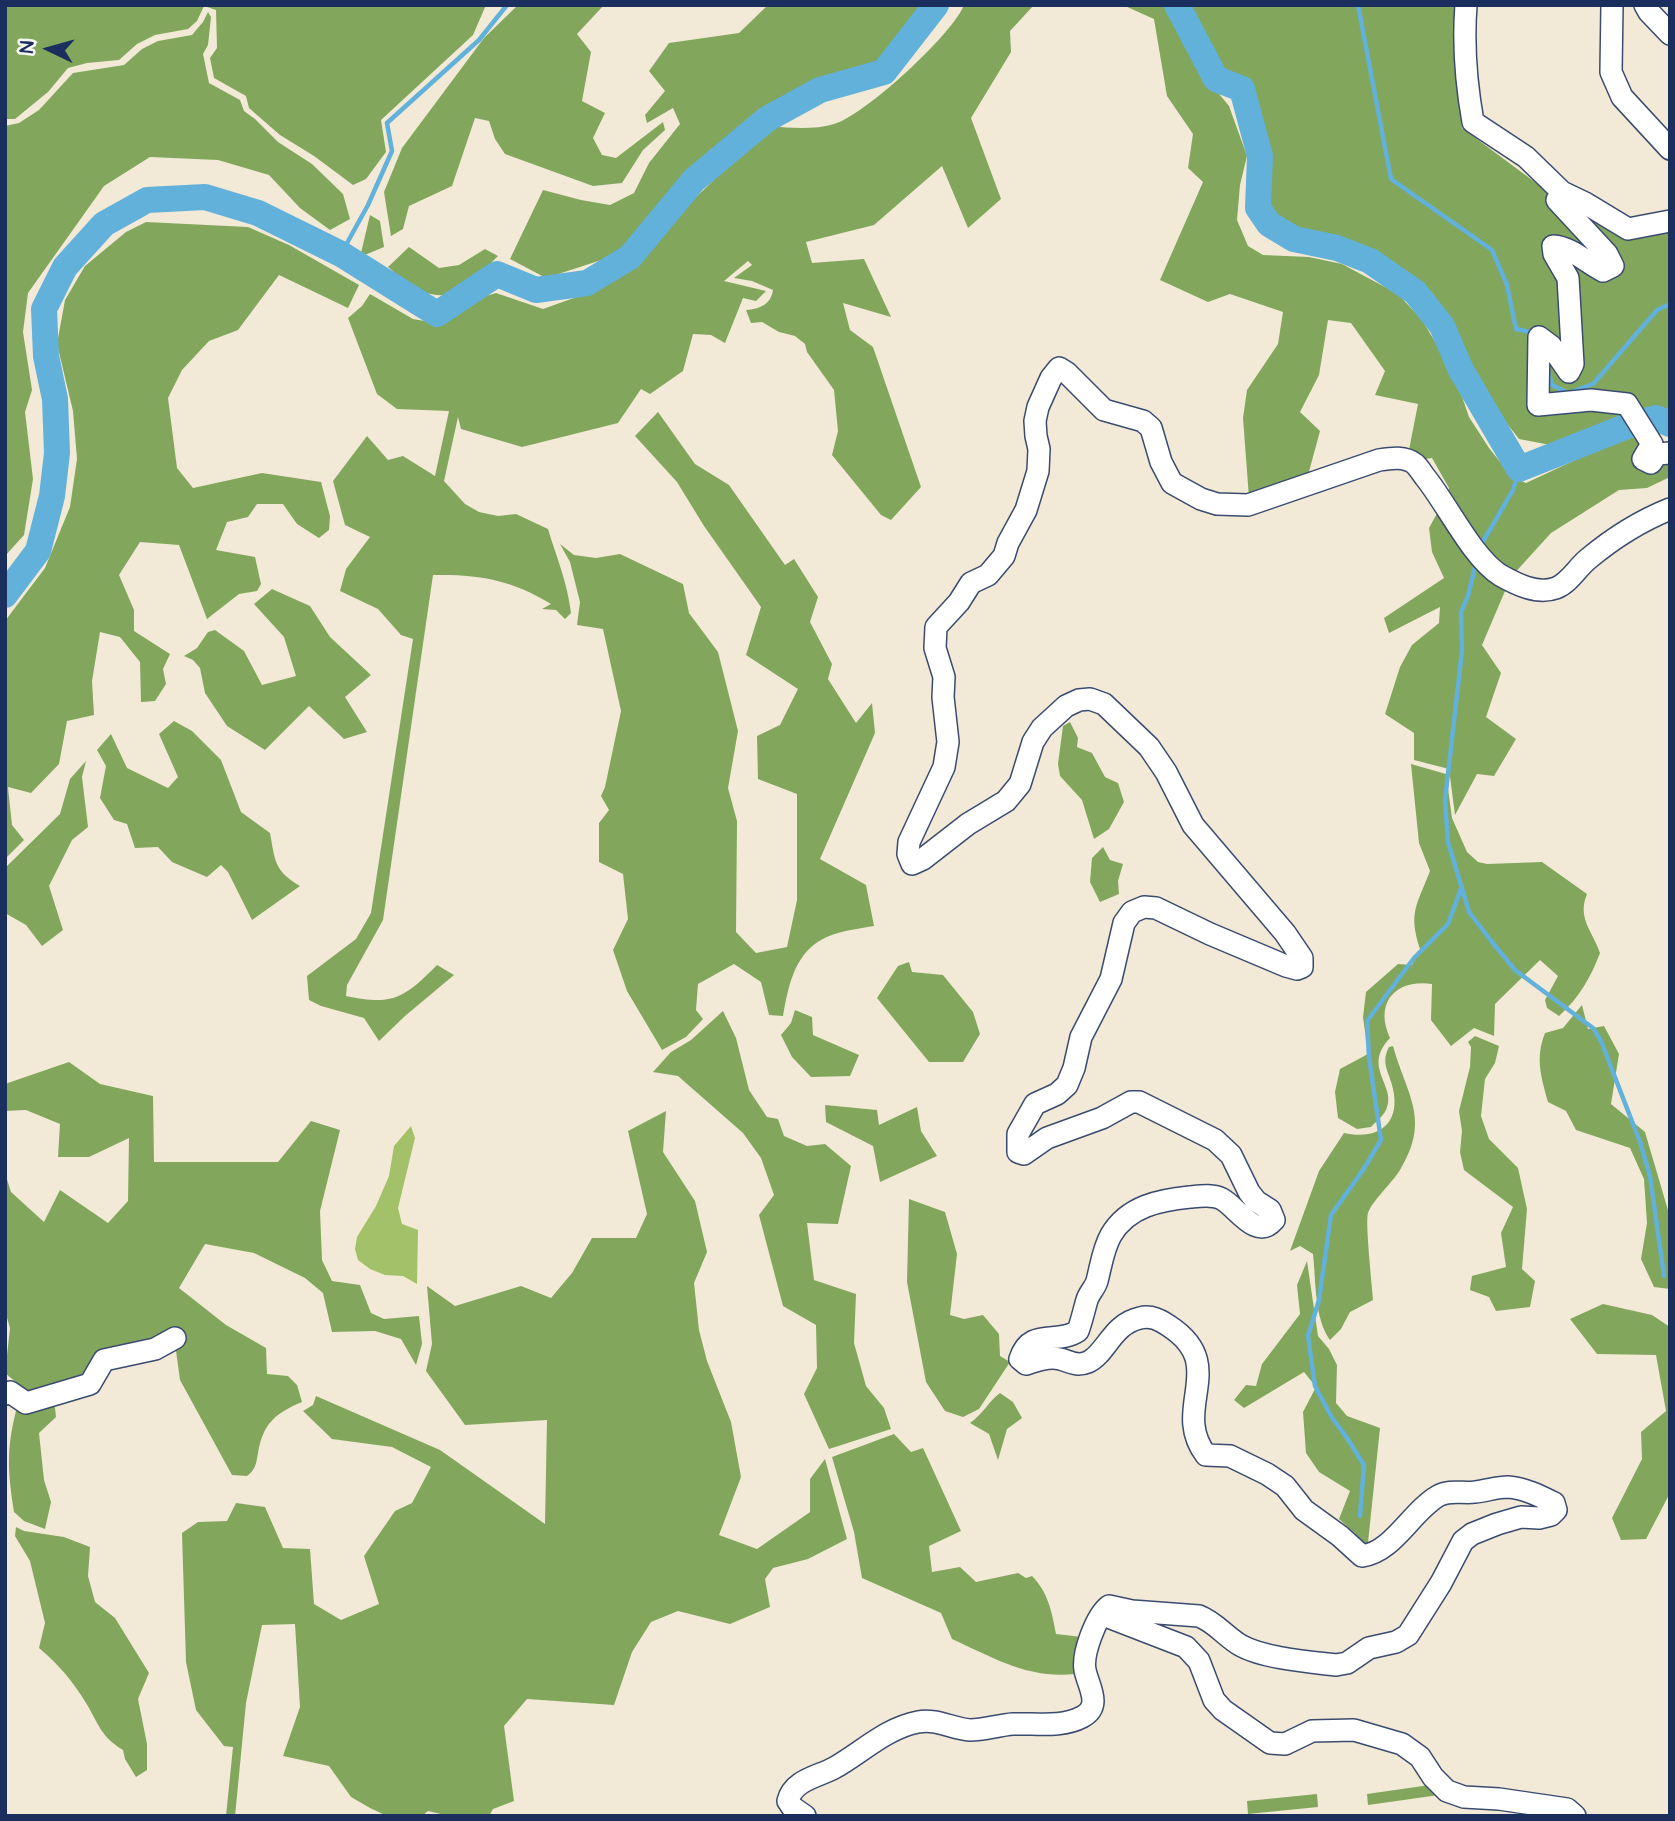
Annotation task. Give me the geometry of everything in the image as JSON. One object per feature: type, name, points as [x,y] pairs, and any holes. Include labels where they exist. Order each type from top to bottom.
[{"type":"street","points":[[1466,5],[1464,35],[1469,100],[1474,122],[1526,157],[1562,192],[1628,229],[1670,221]]},
{"type":"street","points":[[1612,5],[1611,72],[1622,97],[1670,149]]},
{"type":"street","points":[[1645,5],[1670,34]]},
{"type":"street","points":[[1562,192],[1557,200],[1607,254],[1614,266],[1603,271],[1564,247],[1553,246],[1554,254],[1568,278],[1573,364],[1569,372],[1550,346],[1539,337],[1538,405],[1591,400],[1627,404],[1661,449]]},
{"type":"street","points":[[805,1816],[788,1801],[795,1786],[835,1768],[904,1726],[920,1721],[947,1723],[969,1730],[1013,1724],[1055,1724],[1083,1717],[1092,1709],[1094,1696],[1085,1671],[1085,1661],[1099,1618],[1109,1606],[1132,1611],[1199,1616],[1209,1620],[1241,1646],[1264,1655],[1336,1665],[1347,1663],[1369,1648],[1396,1642],[1408,1635],[1441,1583],[1462,1541],[1497,1524],[1521,1517],[1539,1518],[1551,1515],[1556,1510],[1554,1503],[1515,1488],[1471,1493],[1451,1491],[1439,1496],[1386,1545],[1371,1555],[1362,1556],[1304,1510],[1285,1486],[1267,1474],[1230,1456],[1206,1455],[1194,1426],[1193,1405],[1199,1378],[1196,1352],[1187,1340],[1161,1321],[1147,1316],[1125,1323],[1087,1363],[1074,1365],[1054,1358],[1027,1364],[1020,1359],[1023,1350],[1031,1342],[1042,1338],[1059,1338],[1078,1331],[1111,1235],[1122,1220],[1132,1213],[1147,1205],[1168,1200],[1212,1196],[1223,1199],[1250,1223],[1260,1227],[1269,1226],[1274,1220],[1270,1210],[1256,1201],[1249,1192],[1231,1156],[1215,1140],[1139,1102],[1131,1102],[1102,1118],[1048,1138],[1024,1154],[1018,1152],[1018,1134],[1035,1104],[1057,1094],[1067,1085],[1081,1037],[1111,979],[1124,923],[1132,912],[1144,907],[1156,908],[1286,966],[1297,970],[1302,967],[1302,958],[1285,933],[1194,825],[1154,753],[1104,704],[1090,699],[1079,700],[1066,706],[1042,728],[1033,742],[1020,784],[1006,801],[912,864],[908,854],[909,842],[944,767],[948,742],[941,662],[935,648],[936,627],[959,602],[971,583],[988,575],[1004,556],[1026,510],[1038,471],[1039,449],[1035,421],[1042,396],[1059,368],[1104,410],[1143,421],[1150,428],[1161,462],[1172,483],[1201,499],[1217,504],[1248,505],[1379,460],[1397,457],[1415,464],[1437,491],[1471,545],[1497,573],[1524,586],[1540,590],[1557,588],[1586,560],[1634,527],[1670,509]]},
{"type":"street","points":[[5,1394],[10,1392],[26,1403],[90,1384],[104,1360],[155,1349],[175,1338]]},
{"type":"street","points":[[1099,1618],[1119,1620],[1186,1647],[1199,1661],[1214,1700],[1223,1710],[1270,1743],[1285,1744],[1312,1731],[1354,1730],[1402,1744],[1420,1757],[1433,1777],[1447,1791],[1464,1797],[1567,1809],[1575,1816]]},
{"type":"green space","points":[[5,5],[486,5],[473,35],[381,120],[386,152],[366,179],[353,185],[280,135],[249,108],[246,96],[214,78],[210,58],[217,48],[216,10],[204,6],[197,21],[188,29],[155,35],[137,44],[119,60],[68,68],[48,92],[15,119],[5,119]]},
{"type":"green space","points":[[518,5],[604,5],[577,34],[591,52],[582,101],[605,113],[593,138],[602,155],[616,158],[663,122],[665,130],[643,150],[622,183],[593,186],[505,154],[495,139],[489,121],[475,118],[452,186],[409,206],[403,229],[391,236],[384,192],[402,148],[484,38]]},
{"type":"green space","points":[[768,5],[931,5],[878,67],[761,114],[687,172],[626,252],[546,278],[510,259],[543,190],[610,205],[634,193],[649,163],[680,124],[673,108],[647,123],[645,115],[665,91],[649,71],[669,43],[739,33]]},
{"type":"green space","points":[[964,5],[1034,5],[1010,31],[1011,52],[971,118],[1001,199],[968,228],[942,166],[874,225],[806,242],[812,263],[864,259],[891,317],[843,303],[850,330],[873,347],[921,487],[891,520],[881,515],[832,455],[838,431],[834,390],[807,352],[805,344],[795,336],[779,332],[762,322],[751,323],[746,310],[764,305],[773,290],[752,281],[734,278],[752,265],[748,261],[724,281],[766,291],[756,301],[743,298],[725,343],[711,335],[693,334],[683,371],[650,394],[641,389],[618,423],[522,447],[461,429],[458,417],[444,481],[465,504],[479,512],[498,516],[516,514],[548,529],[571,613],[565,619],[556,610],[542,609],[551,604],[537,596],[495,580],[433,575],[383,920],[347,985],[346,996],[376,1000],[397,997],[416,985],[437,965],[454,975],[379,1041],[364,1018],[309,1000],[307,976],[356,939],[371,913],[413,639],[401,635],[378,609],[340,591],[346,569],[370,537],[345,525],[333,481],[367,436],[388,460],[403,456],[435,476],[449,411],[397,409],[377,394],[348,318],[362,306],[370,294],[413,319],[436,323],[459,313],[479,298],[496,293],[543,309],[599,289],[633,266],[692,201],[770,126],[818,127],[848,118],[885,90],[926,53],[943,35]]},
{"type":"green space","points":[[1106,5],[1171,5],[1215,89],[1229,106],[1247,156],[1240,185],[1237,220],[1248,246],[1263,255],[1309,257],[1342,264],[1398,294],[1422,320],[1454,373],[1469,417],[1512,477],[1526,483],[1631,437],[1642,440],[1670,457],[1670,477],[1647,488],[1619,490],[1551,533],[1511,577],[1447,500],[1449,488],[1432,458],[1417,460],[1408,455],[1418,404],[1375,395],[1385,371],[1351,323],[1328,320],[1319,375],[1300,412],[1320,431],[1307,479],[1249,498],[1243,418],[1247,390],[1278,344],[1283,312],[1230,294],[1208,302],[1160,280],[1203,182],[1188,168],[1193,134],[1167,96],[1154,19],[1125,6]]},
{"type":"green space","points":[[1191,5],[1459,5],[1457,66],[1462,128],[1555,197],[1603,254],[1560,265],[1571,362],[1553,343],[1535,408],[1621,407],[1630,421],[1561,447],[1519,439],[1490,402],[1451,320],[1427,292],[1387,258],[1301,235],[1271,223],[1265,209],[1268,166]]},
{"type":"green space","points":[[208,12],[211,17],[208,45],[203,54],[209,83],[240,100],[244,111],[278,142],[312,164],[343,194],[350,219],[330,230],[300,208],[269,175],[218,160],[150,157],[104,186],[28,293],[23,332],[32,390],[25,412],[33,479],[24,535],[5,556],[5,126],[19,123],[39,110],[73,73],[124,65],[142,49],[158,41],[192,35]]},
{"type":"green space","points":[[1561,201],[1607,219],[1670,226],[1670,418],[1655,414],[1639,418],[1628,402],[1541,402],[1541,343],[1569,374],[1556,249],[1604,274]]},
{"type":"green space","points":[[370,215],[380,221],[384,247],[360,257]]},
{"type":"green space","points":[[146,222],[248,227],[289,245],[359,285],[348,308],[279,275],[238,330],[209,341],[182,370],[168,398],[177,468],[193,488],[262,473],[321,482],[330,516],[329,530],[319,538],[297,524],[283,504],[257,504],[248,517],[227,522],[216,550],[255,557],[261,584],[257,591],[239,594],[207,619],[179,545],[140,542],[119,575],[134,610],[134,631],[170,654],[163,669],[166,684],[155,701],[141,702],[140,662],[120,637],[100,632],[92,681],[94,715],[67,721],[59,764],[31,793],[8,787],[12,825],[24,840],[5,859],[5,621],[45,568],[70,507],[77,459],[73,411],[57,344],[65,300],[85,266],[126,232]]},
{"type":"green space","points":[[409,247],[439,268],[459,265],[485,249],[498,256],[463,288],[444,295],[432,294],[411,286],[388,267]]},
{"type":"green space","points":[[658,412],[695,464],[729,485],[785,565],[794,559],[818,597],[810,622],[832,664],[828,679],[856,723],[872,703],[875,733],[820,859],[866,885],[874,926],[833,934],[812,946],[798,963],[787,994],[783,1016],[769,1015],[761,982],[734,964],[698,984],[696,1010],[703,1019],[686,1037],[662,1050],[627,991],[613,950],[628,919],[623,874],[599,862],[599,823],[609,810],[601,796],[621,711],[603,629],[577,625],[580,602],[570,562],[560,544],[574,555],[596,558],[620,554],[683,584],[689,613],[718,652],[738,731],[728,788],[737,821],[736,932],[756,953],[787,947],[797,900],[797,794],[758,779],[757,736],[780,725],[798,689],[746,655],[761,607],[704,526],[677,482],[635,436]]},
{"type":"green space","points":[[1442,504],[1508,584],[1482,645],[1501,673],[1486,717],[1516,739],[1494,776],[1477,774],[1455,815],[1449,769],[1414,760],[1414,733],[1385,714],[1400,667],[1412,645],[1439,623],[1440,607],[1389,633],[1384,618],[1444,578],[1432,552],[1429,528]]},
{"type":"green space","points":[[272,589],[310,606],[330,637],[371,675],[345,697],[367,732],[344,739],[309,706],[265,750],[227,726],[205,693],[200,668],[193,660],[184,656],[197,648],[208,632],[215,630],[244,651],[262,685],[296,676],[284,637],[254,604]]},
{"type":"green space","points":[[174,721],[192,731],[221,760],[241,812],[270,833],[280,870],[300,886],[252,920],[228,872],[221,865],[207,877],[172,862],[158,847],[135,848],[127,824],[114,820],[100,798],[106,766],[97,750],[111,734],[127,768],[168,788],[178,777],[159,734]]},
{"type":"green space","points":[[1070,722],[1078,738],[1077,747],[1092,753],[1105,777],[1118,783],[1124,802],[1109,829],[1094,839],[1082,800],[1060,776],[1058,764],[1063,726]]},
{"type":"green space","points":[[86,761],[82,777],[88,827],[72,840],[49,886],[63,930],[42,946],[26,925],[5,913],[5,868],[60,814],[70,779]]},
{"type":"green space","points":[[1411,764],[1446,774],[1452,818],[1467,852],[1478,862],[1542,862],[1587,894],[1584,902],[1585,917],[1600,953],[1584,987],[1559,1016],[1547,1008],[1545,1000],[1558,976],[1540,960],[1495,1004],[1494,1036],[1474,1028],[1451,1046],[1431,1020],[1432,984],[1419,983],[1398,990],[1387,1004],[1385,1014],[1390,1038],[1379,1059],[1379,1068],[1388,1093],[1386,1110],[1371,1127],[1357,1129],[1338,1118],[1335,1092],[1340,1069],[1368,1054],[1363,1017],[1366,992],[1398,964],[1412,965],[1420,949],[1414,917],[1430,871],[1419,843]]},
{"type":"green space","points":[[1103,847],[1110,860],[1123,864],[1118,881],[1119,894],[1100,902],[1090,882],[1092,858]]},
{"type":"green space","points":[[909,962],[912,972],[943,975],[973,1012],[980,1034],[963,1062],[929,1062],[877,998],[898,966]]},
{"type":"green space","points":[[1582,1005],[1588,1029],[1604,1026],[1619,1054],[1611,1104],[1645,1132],[1670,1217],[1670,1289],[1654,1287],[1641,1259],[1647,1223],[1644,1179],[1630,1148],[1576,1130],[1566,1111],[1548,1102],[1541,1076],[1540,1059],[1545,1033],[1563,1028]]},
{"type":"green space","points":[[795,1010],[812,1017],[813,1035],[859,1055],[850,1076],[811,1077],[792,1057],[781,1035],[791,1023]]},
{"type":"green space","points":[[723,1011],[736,1038],[749,1090],[767,1117],[778,1119],[784,1136],[807,1146],[825,1144],[851,1166],[838,1224],[807,1223],[814,1280],[856,1294],[854,1343],[866,1386],[884,1408],[891,1429],[829,1449],[804,1394],[817,1368],[816,1325],[783,1306],[759,1215],[774,1195],[761,1158],[743,1133],[678,1076],[653,1072],[671,1052],[691,1040]]},
{"type":"green space","points":[[1475,1036],[1499,1046],[1495,1063],[1485,1079],[1481,1116],[1489,1139],[1518,1168],[1527,1209],[1522,1269],[1535,1281],[1530,1307],[1496,1311],[1489,1297],[1470,1290],[1472,1276],[1506,1267],[1501,1233],[1513,1207],[1464,1170],[1460,1152],[1462,1131],[1459,1111],[1470,1067],[1471,1047],[1468,1042]]},
{"type":"green space","points":[[1393,1046],[1410,1094],[1415,1122],[1414,1136],[1400,1170],[1368,1213],[1373,1300],[1350,1312],[1341,1329],[1330,1340],[1318,1310],[1313,1254],[1300,1246],[1290,1251],[1319,1171],[1344,1133],[1356,1135],[1376,1132],[1384,1128],[1389,1121],[1395,1102],[1385,1058],[1389,1047]]},
{"type":"green space","points":[[69,1062],[100,1084],[153,1096],[154,1162],[278,1162],[311,1121],[340,1130],[320,1211],[322,1260],[332,1281],[360,1285],[371,1313],[384,1319],[419,1316],[422,1344],[416,1365],[401,1339],[375,1331],[332,1332],[323,1293],[305,1278],[254,1253],[205,1244],[179,1288],[226,1325],[266,1348],[267,1374],[288,1376],[297,1385],[302,1402],[272,1420],[263,1434],[255,1466],[247,1476],[232,1475],[180,1380],[174,1336],[86,1381],[28,1392],[5,1373],[10,1328],[5,1311],[5,1173],[11,1192],[44,1222],[60,1190],[108,1223],[128,1201],[129,1138],[89,1157],[58,1157],[60,1124],[26,1110],[5,1111],[5,1084]]},
{"type":"green space","points":[[825,1105],[877,1110],[879,1125],[917,1107],[921,1131],[937,1156],[880,1182],[873,1146],[826,1122]]},
{"type":"green space","points":[[666,1111],[663,1152],[695,1201],[707,1252],[694,1283],[699,1330],[707,1361],[731,1422],[741,1477],[719,1535],[757,1549],[810,1512],[810,1479],[825,1459],[847,1539],[808,1559],[773,1568],[765,1579],[770,1607],[730,1624],[678,1611],[651,1622],[632,1652],[614,1705],[527,1699],[504,1726],[514,1801],[493,1809],[489,1816],[449,1816],[428,1811],[422,1816],[387,1816],[351,1797],[329,1766],[283,1756],[300,1707],[295,1624],[262,1625],[246,1703],[235,1816],[226,1816],[233,1747],[224,1746],[196,1710],[186,1662],[182,1533],[198,1522],[227,1521],[236,1503],[265,1507],[283,1548],[310,1549],[314,1604],[341,1620],[379,1604],[364,1556],[395,1511],[412,1503],[431,1467],[392,1447],[332,1439],[303,1411],[313,1405],[316,1396],[440,1450],[545,1524],[547,1420],[465,1425],[426,1371],[432,1344],[427,1286],[455,1306],[521,1286],[551,1298],[572,1273],[592,1238],[636,1238],[647,1214],[628,1131]]},
{"type":"green space","points":[[411,1126],[415,1138],[398,1208],[402,1224],[418,1230],[417,1284],[403,1276],[385,1275],[370,1269],[358,1260],[355,1249],[357,1237],[376,1206],[389,1176],[394,1146]]},
{"type":"green space","points":[[909,1199],[945,1212],[957,1254],[950,1315],[964,1319],[983,1315],[999,1334],[1000,1356],[1010,1362],[979,1409],[963,1417],[945,1411],[926,1382],[907,1282]]},
{"type":"green space","points":[[1307,1261],[1318,1336],[1337,1365],[1336,1403],[1347,1416],[1380,1428],[1367,1552],[1353,1544],[1356,1534],[1339,1519],[1350,1491],[1319,1472],[1306,1453],[1303,1412],[1316,1387],[1304,1372],[1244,1408],[1234,1400],[1246,1385],[1256,1386],[1262,1364],[1300,1314],[1297,1285]]},
{"type":"green space","points":[[1603,1304],[1652,1315],[1670,1327],[1670,1493],[1646,1539],[1621,1540],[1612,1518],[1642,1459],[1641,1432],[1666,1411],[1656,1355],[1597,1354],[1570,1319]]},
{"type":"green space","points":[[1000,1393],[1013,1402],[1022,1418],[1007,1429],[998,1460],[989,1434],[970,1423]]},
{"type":"green space","points":[[54,1399],[56,1417],[39,1433],[44,1480],[51,1502],[45,1529],[24,1521],[14,1512],[9,1450],[16,1411],[39,1409]]},
{"type":"green space","points":[[894,1434],[911,1452],[923,1448],[961,1531],[929,1546],[932,1572],[960,1567],[976,1582],[1018,1573],[1026,1578],[1032,1576],[1046,1596],[1056,1634],[1082,1637],[1075,1674],[1058,1675],[1027,1670],[982,1653],[952,1639],[941,1613],[862,1578],[854,1532],[832,1457]]},
{"type":"green space","points":[[16,1527],[24,1531],[64,1537],[90,1547],[88,1576],[95,1602],[115,1618],[149,1673],[138,1699],[147,1744],[147,1770],[136,1777],[125,1759],[123,1750],[105,1735],[70,1680],[39,1648],[45,1623],[30,1561],[15,1536]]},
{"type":"green space","points":[[1437,1784],[1439,1795],[1368,1805],[1367,1794]]},
{"type":"green space","points":[[1317,1794],[1318,1807],[1248,1814],[1247,1801]]},
{"type":"waterway","points":[[341,254],[368,205],[392,151],[387,123],[479,40],[507,5]]},
{"type":"waterway","points":[[5,595],[38,551],[52,496],[57,453],[55,399],[46,356],[44,309],[65,267],[104,224],[147,200],[205,197],[258,213],[341,254],[437,314],[497,274],[536,290],[587,283],[630,257],[694,180],[767,119],[820,90],[884,72],[936,5]]},
{"type":"waterway","points":[[1177,5],[1216,79],[1242,89],[1260,156],[1258,208],[1269,224],[1294,239],[1337,248],[1370,261],[1415,292],[1442,326],[1461,370],[1519,469],[1630,425],[1656,418],[1670,424]]},
{"type":"waterway","points":[[1358,5],[1391,179],[1492,250],[1507,285],[1516,329],[1530,332],[1531,335]]},
{"type":"waterway","points":[[1548,372],[1552,385],[1568,393],[1593,384],[1657,310],[1670,304]]},
{"type":"waterway","points":[[1481,545],[1513,490],[1519,469]]},
{"type":"waterway","points":[[1476,563],[1461,612],[1462,651],[1445,800],[1448,842],[1469,912],[1492,942],[1515,970],[1593,1028],[1601,1041],[1640,1142],[1650,1176],[1664,1276]]},
{"type":"waterway","points":[[1360,1516],[1364,1465],[1331,1416],[1315,1386],[1308,1336],[1319,1300],[1331,1215],[1381,1140],[1369,1057],[1367,1021],[1414,958],[1448,924],[1462,886]]}]
